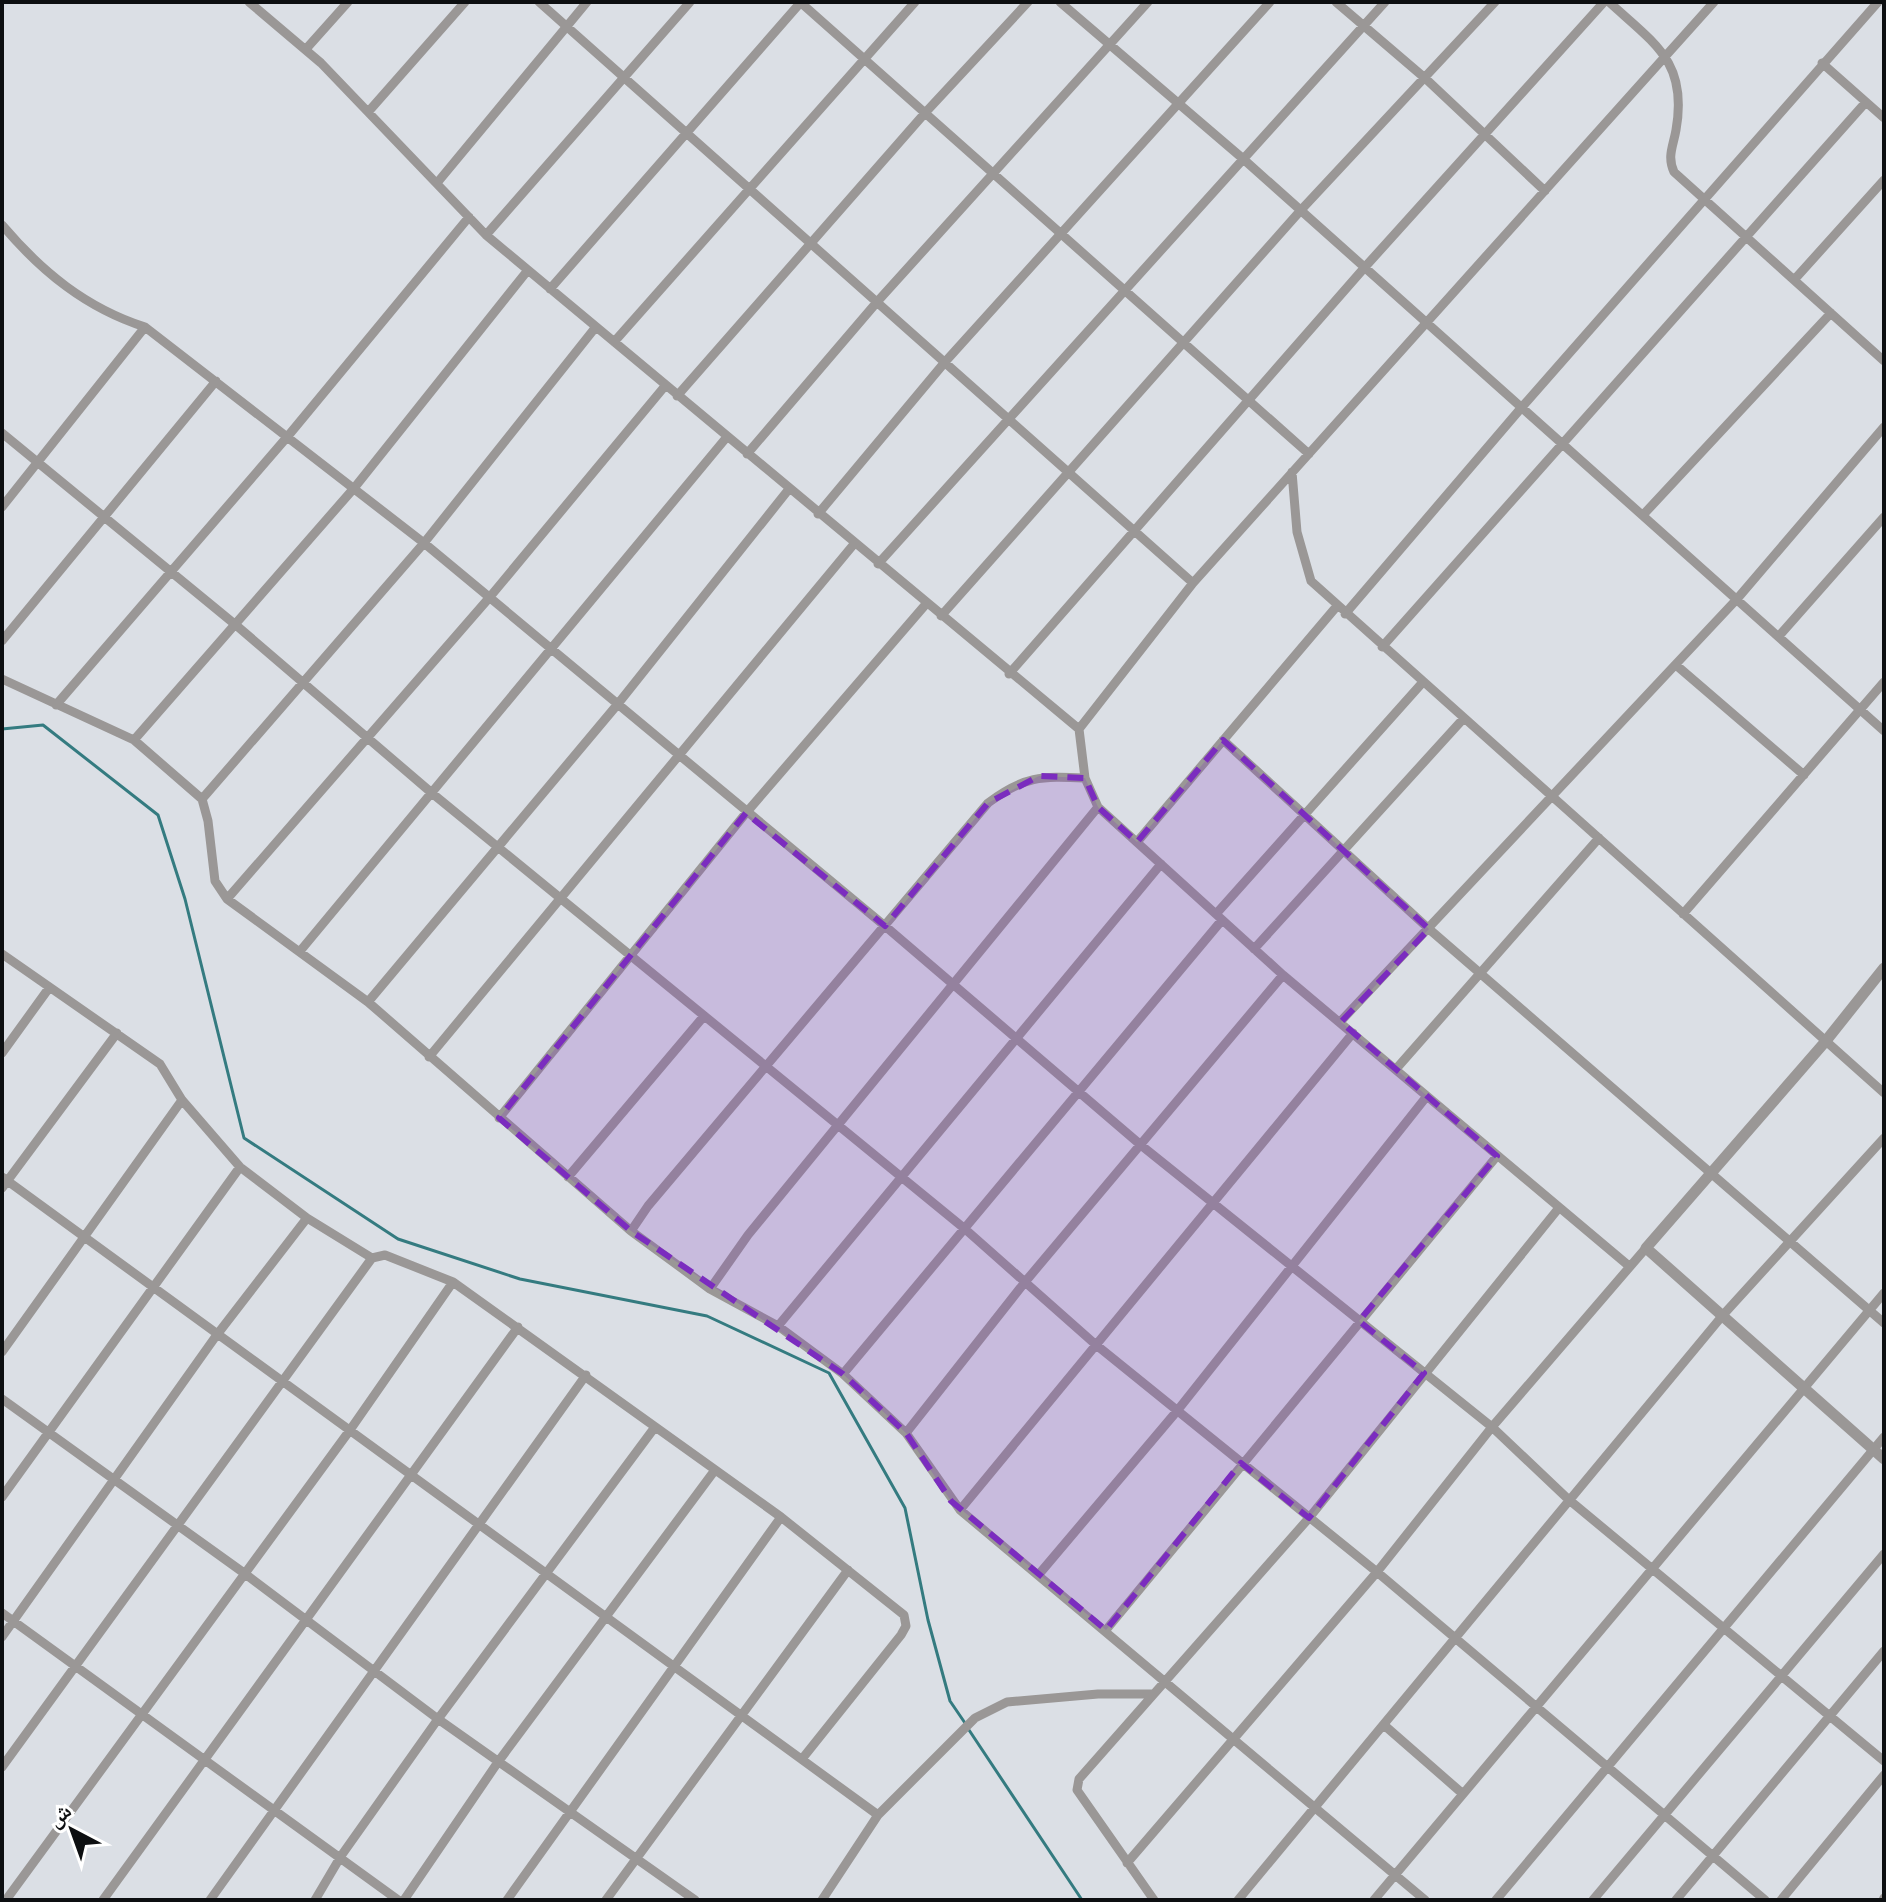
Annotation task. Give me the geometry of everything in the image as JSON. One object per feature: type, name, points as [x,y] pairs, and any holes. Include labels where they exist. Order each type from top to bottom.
[{"type":"street","points":[[249,2],[306,49],[486,235],[1009,674],[1079,729],[1085,778],[1098,807],[1283,975],[1629,1266]]},
{"type":"street","points":[[306,49],[348,2]]},
{"type":"street","points":[[369,111],[465,2]]},
{"type":"street","points":[[539,2],[1193,583]]},
{"type":"street","points":[[437,183],[587,2]]},
{"type":"street","points":[[486,235],[690,2]]},
{"type":"street","points":[[550,289],[800,2],[1309,454]]},
{"type":"street","points":[[614,342],[748,187],[915,2]]},
{"type":"street","points":[[677,396],[925,113],[1028,2]]},
{"type":"street","points":[[1060,2],[1301,210],[1884,731]]},
{"type":"street","points":[[747,454],[992,172],[1148,2]]},
{"type":"street","points":[[818,514],[945,362],[1270,2]]},
{"type":"street","points":[[1336,2],[1426,79],[1545,191]]},
{"type":"street","points":[[878,564],[1241,157],[1385,2]]},
{"type":"street","points":[[941,616],[1301,210],[1495,2]]},
{"type":"street","points":[[1009,674],[1365,267],[1606,2],[1667,54],[1680,91],[1668,159],[1674,172],[1884,361]]},
{"type":"street","points":[[1079,729],[1193,583],[1714,2]]},
{"type":"street","points":[[1345,614],[1522,407],[1878,2]]},
{"type":"street","points":[[1822,63],[1884,118]]},
{"type":"street","points":[[1382,647],[1866,102]]},
{"type":"street","points":[[1794,280],[1884,180]]},
{"type":"street","points":[[56,705],[288,436],[469,217]]},
{"type":"street","points":[[2,225],[64,287],[108,315],[145,327],[424,543],[885,926],[1142,1146],[1492,1427],[1568,1499],[1884,1761]]},
{"type":"street","points":[[134,740],[237,626],[355,487],[528,270]]},
{"type":"street","points":[[1643,515],[1831,313]]},
{"type":"street","points":[[2,507],[145,327]]},
{"type":"street","points":[[202,799],[424,543],[595,328]]},
{"type":"street","points":[[2,641],[216,381]]},
{"type":"street","points":[[227,899],[489,598],[665,386]]},
{"type":"street","points":[[1340,1022],[1555,797],[1737,599],[1884,427]]},
{"type":"street","points":[[2,433],[172,571],[433,794],[633,954],[704,1016],[965,1229],[1095,1344],[1377,1572],[1765,1900]]},
{"type":"street","points":[[301,950],[726,438]]},
{"type":"street","points":[[1292,472],[1304,564],[1311,581],[1884,1093]]},
{"type":"street","points":[[368,1002],[617,705],[789,489]]},
{"type":"street","points":[[1779,636],[1884,517]]},
{"type":"street","points":[[429,1057],[854,544]]},
{"type":"street","points":[[499,1118],[746,813],[926,604]]},
{"type":"street","points":[[1137,842],[1337,606]]},
{"type":"street","points":[[1676,665],[1804,775]]},
{"type":"street","points":[[2,679],[56,705],[86,715],[134,740],[202,799],[208,821],[215,881],[227,899],[301,950],[368,1002],[631,1231],[710,1289],[778,1326],[843,1374],[906,1433],[960,1510],[1040,1573],[1425,1900]]},
{"type":"street","points":[[843,1374],[1079,1092],[1303,816],[1423,682]]},
{"type":"street","points":[[1683,914],[1884,682]]},
{"type":"street","points":[[1254,949],[1464,718]]},
{"type":"street","points":[[1223,740],[1429,929],[1713,1171],[1788,1241],[1884,1323]]},
{"type":"street","points":[[631,1231],[648,1206],[988,803],[1012,785],[1039,776],[1085,778]]},
{"type":"street","points":[[710,1289],[748,1235],[1098,807]]},
{"type":"street","points":[[1396,1069],[1599,838]]},
{"type":"street","points":[[778,1326],[1161,864]]},
{"type":"street","points":[[2,954],[160,1064],[182,1100],[240,1167],[307,1218],[372,1258]]},
{"type":"street","points":[[1127,1863],[1377,1572],[1492,1427],[1825,1042],[1884,968]]},
{"type":"street","points":[[906,1433],[1025,1282],[1283,975]]},
{"type":"street","points":[[2,1053],[49,988]]},
{"type":"street","points":[[568,1177],[704,1016]]},
{"type":"street","points":[[117,1033],[4,1182],[154,1287],[216,1336],[479,1523],[878,1815]]},
{"type":"street","points":[[960,1510],[1353,1033]]},
{"type":"street","points":[[1040,1573],[1177,1411],[1427,1096]]},
{"type":"street","points":[[2,1352],[86,1239],[182,1100]]},
{"type":"street","points":[[1238,1900],[1723,1315],[1884,1138]]},
{"type":"street","points":[[1106,1630],[1497,1156]]},
{"type":"street","points":[[2,1497],[240,1167]]},
{"type":"street","points":[[1154,1900],[1077,1790],[1079,1779],[1309,1518],[1558,1209]]},
{"type":"street","points":[[2,1637],[216,1336],[307,1218]]},
{"type":"street","points":[[1646,1248],[1884,1459]]},
{"type":"street","points":[[2,1767],[372,1258],[385,1255],[453,1282],[518,1327],[781,1517],[904,1615],[906,1626],[802,1759]]},
{"type":"street","points":[[6,1900],[350,1430],[453,1282]]},
{"type":"street","points":[[1374,1900],[1884,1293]]},
{"type":"street","points":[[103,1900],[518,1327]]},
{"type":"street","points":[[210,1900],[586,1375]]},
{"type":"street","points":[[2,1399],[307,1619],[569,1814],[695,1900]]},
{"type":"street","points":[[315,1900],[341,1856],[438,1719],[655,1427]]},
{"type":"street","points":[[1496,1900],[1884,1437]]},
{"type":"street","points":[[2,1613],[401,1900],[498,1762],[715,1470]]},
{"type":"street","points":[[507,1900],[781,1517]]},
{"type":"street","points":[[1593,1900],[1884,1554]]},
{"type":"street","points":[[606,1900],[848,1570]]},
{"type":"street","points":[[1676,1900],[1884,1651]]},
{"type":"street","points":[[822,1900],[878,1815],[975,1718],[1007,1702],[1098,1694],[1153,1694]]},
{"type":"street","points":[[1384,1725],[1463,1794]]},
{"type":"street","points":[[1781,1900],[1884,1775]]},
{"type":"highlighted area","points":[[1223,740],[1429,929],[1341,1022],[1497,1156],[1359,1321],[1424,1373],[1309,1518],[1241,1463],[1106,1630],[951,1501],[906,1433],[843,1374],[631,1231],[499,1118],[746,813],[885,926],[988,803],[1039,776],[1085,778],[1098,807],[1137,842]]},
{"type":"waterway","points":[[2,729],[43,725],[158,815],[185,899],[244,1138],[398,1239],[520,1279],[707,1316],[829,1373],[905,1508],[928,1620],[950,1701],[965,1723]]},
{"type":"waterway","points":[[969,1730],[1082,1900]]}]
